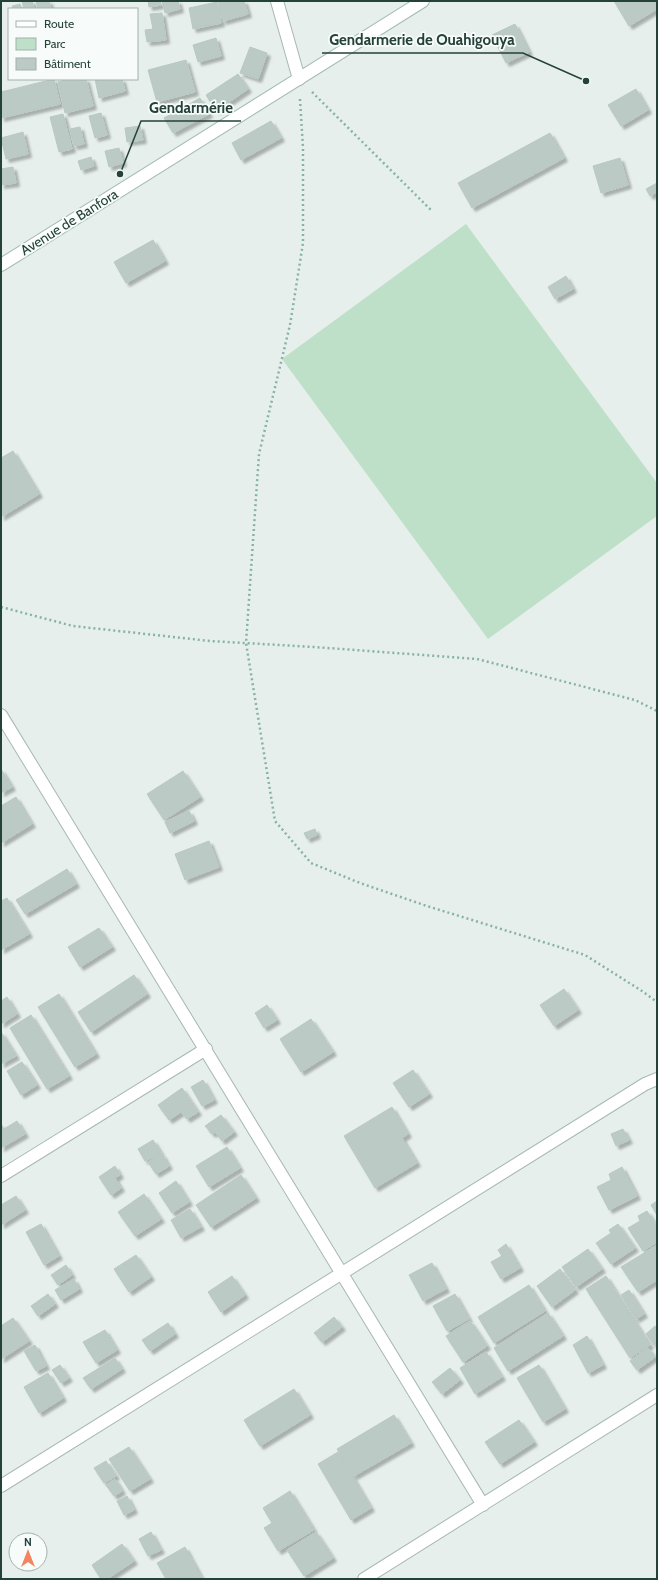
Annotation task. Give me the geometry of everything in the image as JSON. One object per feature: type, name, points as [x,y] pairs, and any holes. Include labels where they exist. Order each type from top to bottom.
[{"type":"street","points":[[277,1],[299,79]]},
{"type":"street","name":"Avenue de Banfora","points":[[1,265],[423,1]]},
{"type":"street","points":[[1,715],[343,1273],[483,1505]]},
{"type":"street","points":[[1,1176],[206,1049]]},
{"type":"street","points":[[1,1486],[645,1084],[657,1079]]},
{"type":"street","points":[[364,1579],[657,1395]]},
{"type":"path","points":[[299,79],[431,210]]},
{"type":"path","points":[[299,79],[303,148],[303,243],[290,325],[259,454],[246,643],[275,821],[311,863],[360,883],[427,906],[586,955],[657,1002]]},
{"type":"path","points":[[1,607],[73,626],[210,641],[477,659],[635,700],[657,711]]},
{"type":"green space","points":[[466,224],[657,483],[657,516],[488,639],[282,359]]},
{"type":"building","points":[[22,1],[32,1],[34,8],[24,8]]},
{"type":"building","points":[[36,1],[49,1],[51,8],[38,8]]},
{"type":"building","points":[[148,1],[160,1],[161,5],[149,7]]},
{"type":"building","points":[[162,1],[178,1],[180,9],[165,13]]},
{"type":"building","points":[[218,1],[244,1],[248,14],[223,21]]},
{"type":"building","points":[[614,1],[657,1],[657,9],[629,26]]},
{"type":"building","points":[[217,2],[221,23],[193,29],[189,8]]},
{"type":"building","points":[[20,4],[22,8],[13,8],[12,6]]},
{"type":"building","points":[[162,13],[166,40],[147,42],[145,30],[153,29],[150,14]]},
{"type":"building","points":[[515,24],[529,52],[506,63],[492,35]]},
{"type":"building","points":[[216,38],[221,56],[198,62],[193,45]]},
{"type":"building","points":[[250,47],[267,53],[258,79],[240,73]]},
{"type":"building","points":[[186,60],[195,92],[157,102],[148,70]]},
{"type":"building","points":[[238,74],[248,89],[216,111],[206,95]]},
{"type":"building","points":[[54,80],[60,104],[1,118],[1,92]]},
{"type":"building","points":[[65,80],[86,80],[93,106],[65,113],[58,82]]},
{"type":"building","points":[[95,80],[122,80],[125,91],[99,98]]},
{"type":"building","points":[[636,89],[648,110],[621,126],[608,105]]},
{"type":"building","points":[[200,98],[209,114],[173,133],[164,118]]},
{"type":"building","points":[[101,113],[107,135],[95,138],[89,116]]},
{"type":"building","points":[[63,114],[72,149],[59,152],[50,117]]},
{"type":"building","points":[[271,121],[281,138],[241,160],[232,143]]},
{"type":"building","points":[[140,126],[143,140],[127,142],[125,128]]},
{"type":"building","points":[[80,127],[84,144],[74,146],[70,129]]},
{"type":"building","points":[[23,132],[28,154],[6,159],[1,138]]},
{"type":"building","points":[[550,133],[564,158],[472,208],[458,183]]},
{"type":"building","points":[[119,148],[123,163],[109,167],[105,151]]},
{"type":"building","points":[[91,157],[94,166],[81,170],[78,161]]},
{"type":"building","points":[[620,158],[628,185],[601,193],[593,166]]},
{"type":"building","points":[[13,167],[16,183],[1,185],[1,169]]},
{"type":"building","points":[[657,183],[657,192],[650,196],[646,189]]},
{"type":"building","points":[[153,240],[165,261],[126,283],[114,262]]},
{"type":"building","points":[[566,276],[573,289],[555,299],[548,287]]},
{"type":"building","points":[[13,451],[39,494],[1,517],[1,458]]},
{"type":"building","points":[[1,769],[12,787],[1,793]]},
{"type":"building","points":[[183,771],[200,797],[164,820],[147,794]]},
{"type":"building","points":[[16,797],[32,824],[1,843],[1,806]]},
{"type":"building","points":[[189,811],[194,821],[170,833],[165,822]]},
{"type":"building","points":[[315,829],[317,835],[307,839],[304,833]]},
{"type":"building","points":[[209,841],[219,867],[185,880],[175,854]]},
{"type":"building","points":[[67,869],[76,884],[25,914],[16,900]]},
{"type":"building","points":[[7,898],[29,934],[1,950],[1,901]]},
{"type":"building","points":[[99,928],[112,947],[80,967],[68,947]]},
{"type":"building","points":[[134,975],[147,994],[91,1032],[78,1012]]},
{"type":"building","points":[[564,989],[578,1010],[554,1026],[540,1005]]},
{"type":"building","points":[[59,994],[96,1054],[75,1067],[38,1007]]},
{"type":"building","points":[[7,997],[17,1014],[1,1024],[1,1001]]},
{"type":"building","points":[[267,1005],[277,1020],[264,1028],[255,1013]]},
{"type":"building","points":[[31,1015],[69,1076],[47,1089],[10,1028]]},
{"type":"building","points":[[311,1019],[333,1052],[301,1072],[280,1039]]},
{"type":"building","points":[[1,1032],[16,1056],[1,1064]]},
{"type":"building","points":[[22,1062],[37,1085],[21,1095],[7,1071]]},
{"type":"building","points":[[413,1070],[429,1094],[409,1107],[393,1083]]},
{"type":"building","points":[[203,1080],[214,1100],[202,1106],[191,1087]]},
{"type":"building","points":[[182,1088],[198,1112],[187,1119],[181,1112],[169,1120],[158,1105]]},
{"type":"building","points":[[392,1107],[408,1134],[402,1138],[417,1163],[375,1188],[344,1136]]},
{"type":"building","points":[[221,1115],[234,1132],[222,1141],[215,1132],[212,1134],[205,1126]]},
{"type":"building","points":[[17,1121],[25,1134],[1,1148],[1,1124],[4,1129]]},
{"type":"building","points":[[623,1129],[629,1140],[616,1146],[611,1134]]},
{"type":"building","points":[[153,1140],[161,1153],[145,1161],[138,1149]]},
{"type":"building","points":[[227,1147],[240,1168],[209,1187],[196,1166]]},
{"type":"building","points":[[162,1154],[169,1166],[156,1174],[148,1162]]},
{"type":"building","points":[[115,1166],[120,1175],[115,1178],[121,1188],[111,1195],[99,1177]]},
{"type":"building","points":[[622,1167],[637,1196],[609,1210],[597,1187],[611,1180],[609,1174]]},
{"type":"building","points":[[241,1175],[256,1198],[211,1227],[196,1205]]},
{"type":"building","points":[[176,1181],[189,1202],[172,1213],[159,1193]]},
{"type":"building","points":[[144,1194],[161,1219],[135,1236],[118,1212]]},
{"type":"building","points":[[16,1196],[25,1210],[1,1225],[1,1205]]},
{"type":"building","points":[[657,1201],[657,1215],[651,1205]]},
{"type":"building","points":[[190,1209],[201,1227],[181,1238],[171,1220]]},
{"type":"building","points":[[647,1211],[657,1227],[657,1242],[643,1251],[628,1228],[640,1221],[638,1216]]},
{"type":"building","points":[[41,1224],[59,1256],[44,1265],[26,1232]]},
{"type":"building","points":[[618,1224],[635,1248],[611,1264],[596,1243],[611,1233],[609,1230]]},
{"type":"building","points":[[506,1244],[520,1268],[501,1279],[491,1262],[502,1256],[498,1250]]},
{"type":"building","points":[[657,1245],[657,1280],[638,1292],[621,1267]]},
{"type":"building","points":[[588,1249],[602,1269],[576,1287],[562,1267]]},
{"type":"building","points":[[136,1255],[151,1277],[129,1292],[114,1269]]},
{"type":"building","points":[[432,1263],[446,1289],[423,1301],[409,1275]]},
{"type":"building","points":[[66,1265],[72,1275],[58,1285],[51,1275]]},
{"type":"building","points":[[560,1269],[575,1290],[552,1307],[537,1286]]},
{"type":"building","points":[[232,1276],[245,1295],[221,1312],[208,1292]]},
{"type":"building","points":[[606,1276],[650,1345],[630,1358],[586,1289]]},
{"type":"building","points":[[74,1279],[79,1289],[61,1300],[55,1290]]},
{"type":"building","points":[[529,1285],[545,1311],[494,1343],[478,1317]]},
{"type":"building","points":[[629,1290],[644,1314],[636,1319],[621,1295]]},
{"type":"building","points":[[48,1294],[55,1304],[38,1316],[31,1306]]},
{"type":"building","points":[[455,1294],[469,1319],[447,1331],[433,1306]]},
{"type":"building","points":[[548,1313],[563,1336],[508,1371],[494,1348]]},
{"type":"building","points":[[334,1317],[342,1327],[322,1342],[314,1333]]},
{"type":"building","points":[[13,1318],[29,1341],[1,1359],[1,1326]]},
{"type":"building","points":[[470,1321],[487,1346],[463,1362],[446,1336]]},
{"type":"building","points":[[168,1323],[175,1334],[150,1351],[142,1340]]},
{"type":"building","points":[[655,1326],[657,1329],[657,1343],[654,1345],[646,1334]]},
{"type":"building","points":[[105,1330],[117,1350],[96,1363],[83,1342]]},
{"type":"building","points":[[587,1336],[603,1365],[588,1373],[573,1345]]},
{"type":"building","points":[[35,1345],[46,1366],[36,1371],[24,1351]]},
{"type":"building","points":[[648,1348],[655,1357],[637,1370],[630,1361]]},
{"type":"building","points":[[486,1352],[502,1377],[475,1394],[460,1368]]},
{"type":"building","points":[[115,1358],[122,1369],[91,1389],[83,1378]]},
{"type":"building","points":[[60,1365],[69,1378],[61,1383],[52,1370]]},
{"type":"building","points":[[539,1365],[565,1409],[543,1422],[517,1378]]},
{"type":"building","points":[[450,1368],[460,1380],[442,1394],[432,1382]]},
{"type":"building","points":[[48,1373],[63,1398],[39,1413],[24,1387]]},
{"type":"building","points":[[294,1389],[310,1415],[260,1446],[244,1420]]},
{"type":"building","points":[[394,1415],[411,1443],[354,1476],[337,1449]]},
{"type":"building","points":[[519,1420],[534,1442],[500,1464],[485,1442]]},
{"type":"building","points":[[129,1447],[150,1479],[130,1491],[109,1459]]},
{"type":"building","points":[[338,1452],[371,1508],[351,1520],[318,1464]]},
{"type":"building","points":[[106,1461],[116,1476],[104,1483],[94,1468]]},
{"type":"building","points":[[115,1479],[122,1491],[114,1496],[106,1485]]},
{"type":"building","points":[[290,1491],[314,1530],[278,1551],[264,1528],[272,1523],[263,1508]]},
{"type":"building","points":[[127,1496],[134,1510],[124,1515],[117,1501]]},
{"type":"building","points":[[151,1532],[161,1550],[148,1556],[139,1539]]},
{"type":"building","points":[[316,1532],[333,1558],[304,1576],[287,1550]]},
{"type":"building","points":[[122,1544],[134,1561],[107,1579],[101,1579],[92,1565]]},
{"type":"building","points":[[185,1547],[202,1579],[166,1579],[157,1563]]},
{"type":"place","name":"Gendarmerie de Ouahigouya","points":[[586,81]]},
{"type":"place","name":"Gendarmérie","points":[[120,174]]}]
